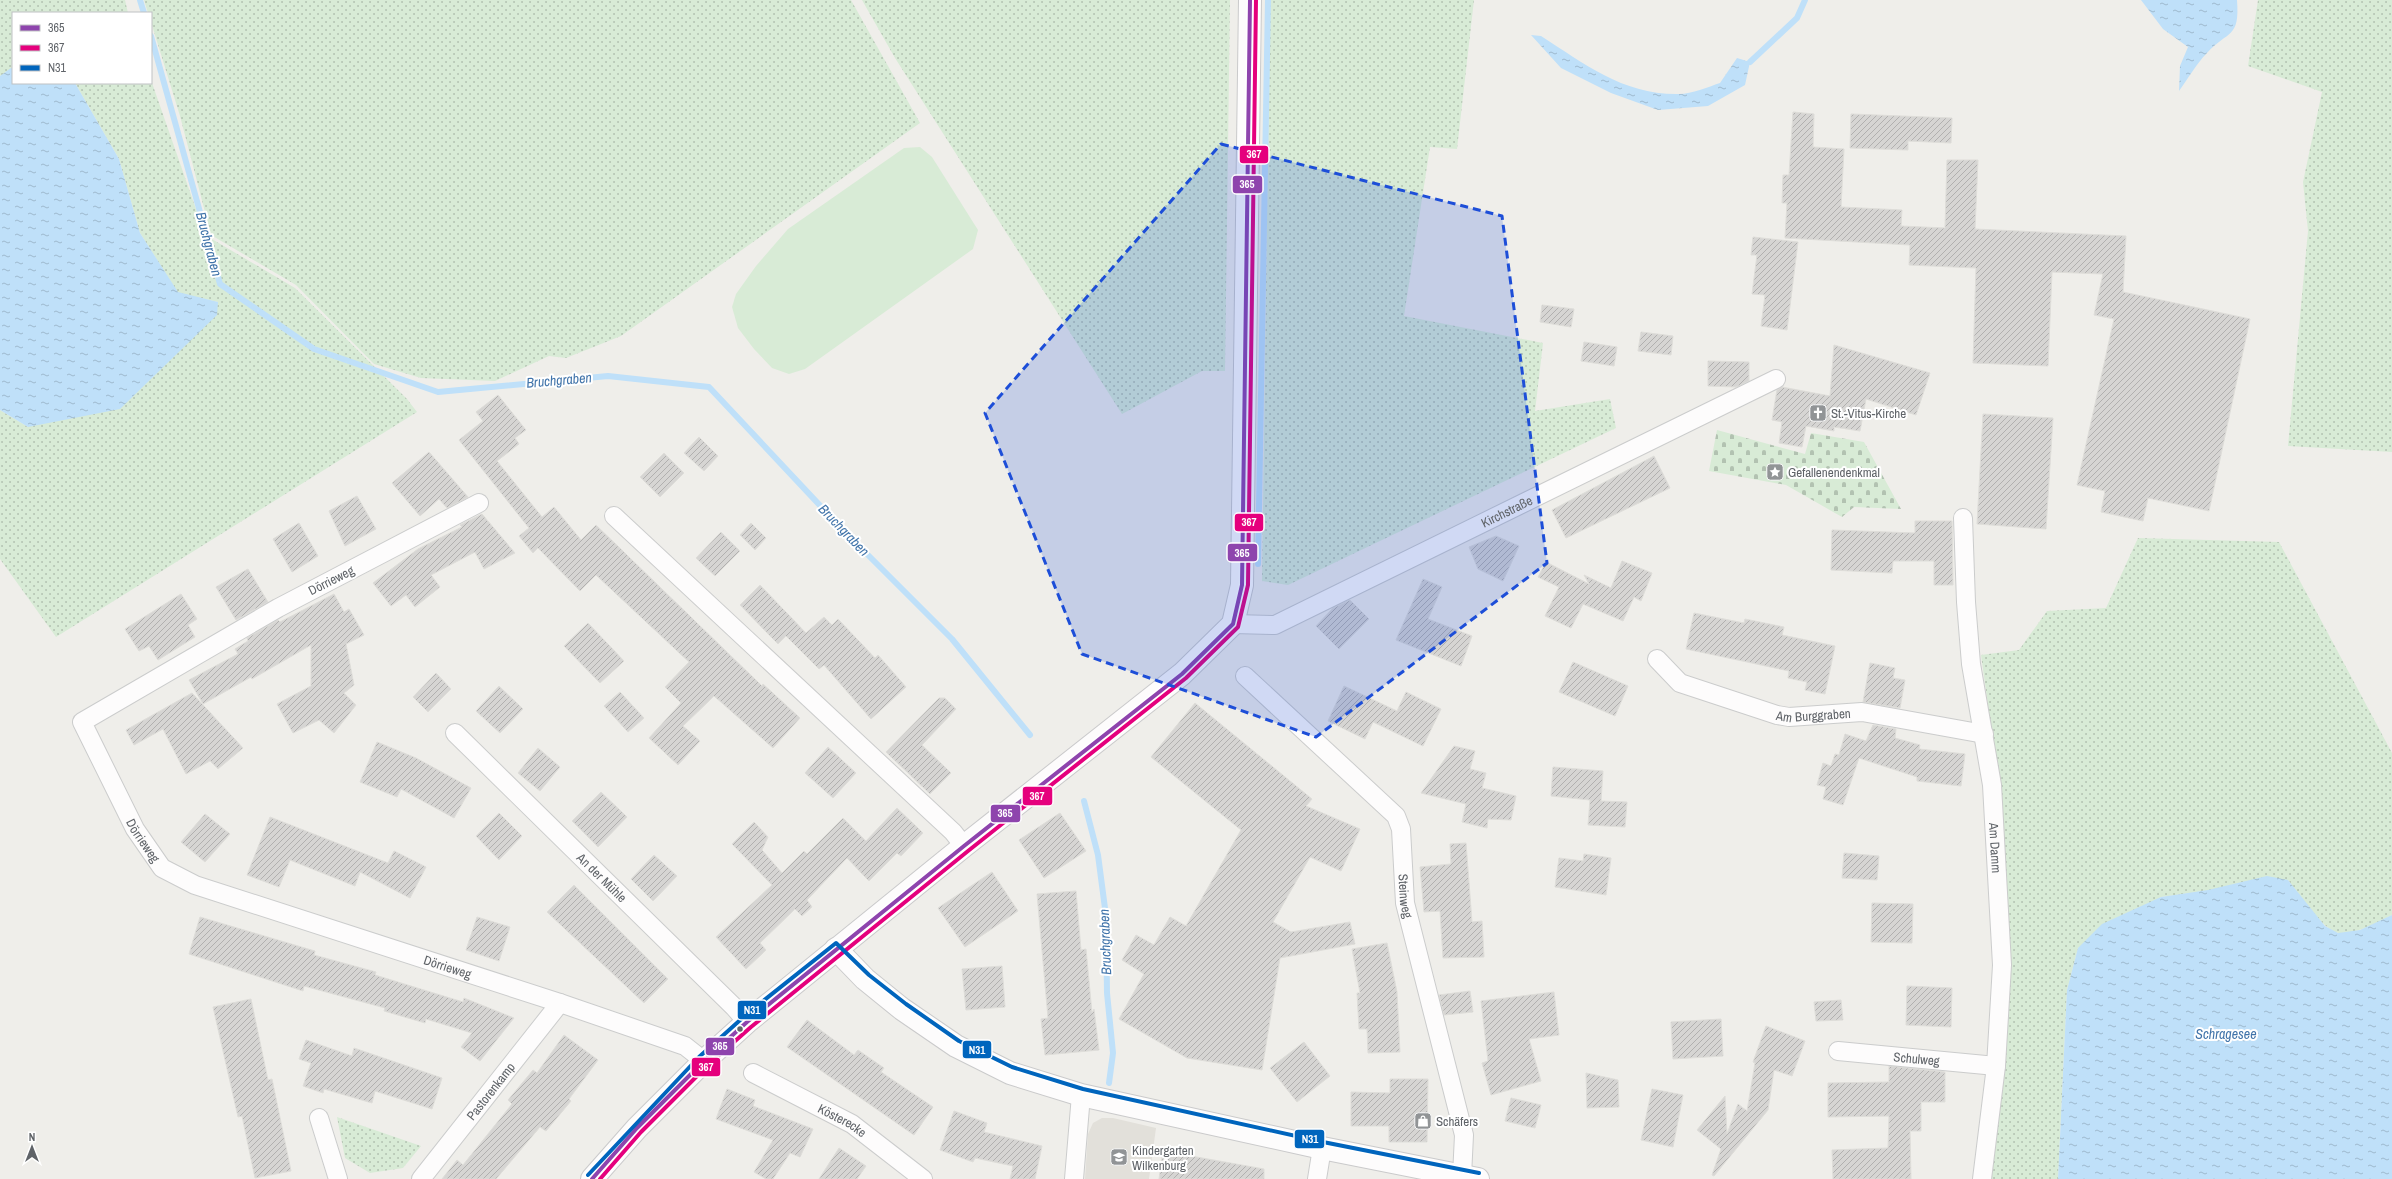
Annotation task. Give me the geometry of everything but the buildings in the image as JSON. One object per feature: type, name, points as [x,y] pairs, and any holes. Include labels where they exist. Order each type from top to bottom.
[{"type":"main road","points":[[592,1179],[637,1128],[704,1061],[747,1022],[964,846],[1182,674],[1233,624],[1242,585],[1250,0]]},
{"type":"main road","points":[[836,949],[865,979],[902,1009],[956,1046],[1010,1073],[1081,1095],[1322,1148],[1470,1177]]},
{"type":"street","name":"Kirchstraße","points":[[1233,624],[1275,625],[1776,379]]},
{"type":"street","name":"Dörrieweg","points":[[479,504],[278,608],[82,722],[136,829],[162,868],[195,885],[560,1003],[685,1046],[704,1061]]},
{"type":"street","points":[[614,516],[953,832],[964,846]]},
{"type":"street","name":"Am Damm","points":[[1963,518],[1966,602],[1971,656],[1992,785],[2002,965],[1996,1066],[1982,1179]]},
{"type":"street","name":"Am Burggraben","points":[[1657,659],[1680,683],[1777,715],[1789,717],[1862,712],[1984,734]]},
{"type":"street","name":"Steinweg","points":[[1245,676],[1396,816],[1401,829],[1402,873],[1405,903],[1464,1135],[1470,1177]]},
{"type":"street","name":"An der Mühle","points":[[455,733],[734,1007],[747,1022]]},
{"type":"street","name":"Pastorenkamp","points":[[421,1179],[560,1003]]},
{"type":"street","name":"Schulweg","points":[[1838,1051],[1996,1066]]},
{"type":"street","name":"Kösterecke","points":[[753,1073],[852,1124],[923,1179]]},
{"type":"street","points":[[1074,1179],[1081,1095]]},
{"type":"street","points":[[319,1118],[338,1179]]},
{"type":"street","points":[[1317,1179],[1322,1148]]},
{"type":"highlighted area","points":[[1221,144],[1502,216],[1547,563],[1316,737],[1082,654],[985,413]]},
{"type":"shaded area","name":"Kindergarten Wilkenburg","points":[[1102,1118],[1113,1118],[1156,1128],[1149,1179],[1085,1179],[1088,1134],[1093,1123]]},
{"type":"green space","points":[[0,0],[125,0],[128,12],[12,12],[12,69],[0,76]]},
{"type":"green space","points":[[144,0],[851,0],[920,123],[621,336],[566,358],[549,356],[495,381],[421,378],[374,364],[296,285],[211,235],[180,116],[152,25],[152,12],[148,12]]},
{"type":"green space","points":[[862,0],[1230,0],[1225,371],[1202,371],[1122,414],[895,58]]},
{"type":"green space","points":[[1270,0],[1474,0],[1457,149],[1430,147],[1404,316],[1543,343],[1535,411],[1610,399],[1616,428],[1288,585],[1262,581]]},
{"type":"green space","points":[[2258,0],[2392,0],[2392,452],[2288,446],[2308,231],[2303,182],[2322,92],[2248,66]]},
{"type":"green space","points":[[152,83],[205,235],[295,288],[407,399],[417,412],[56,637],[0,559],[0,410],[28,427],[218,302],[178,293],[140,233],[119,159],[76,84]]},
{"type":"green space","points":[[920,147],[932,157],[978,230],[973,249],[805,369],[789,374],[772,368],[754,349],[738,328],[732,307],[736,294],[756,266],[788,229],[904,148]]},
{"type":"green space","points":[[1717,430],[1805,454],[1811,433],[1864,442],[1901,509],[1854,507],[1842,517],[1786,485],[1709,471]]},
{"type":"green space","points":[[2138,538],[2279,542],[2392,753],[2392,915],[2353,932],[2339,933],[2333,931],[2319,919],[2288,880],[2161,897],[2078,948],[2067,990],[2058,1179],[1990,1179],[1999,784],[1981,655],[2019,650],[2047,611],[2106,608]]},
{"type":"green space","points":[[337,1117],[421,1146],[403,1168],[370,1173],[345,1158]]},
{"type":"water","points":[[2141,0],[2237,0],[2237,22],[2234,28],[2203,57],[2179,91],[2180,66],[2188,47],[2163,29]]},
{"type":"water","points":[[1531,35],[1541,36],[1589,67],[1606,76],[1640,89],[1659,93],[1684,94],[1695,92],[1720,83],[1737,58],[1750,62],[1745,85],[1708,106],[1658,110],[1611,93],[1561,68]]},
{"type":"water","points":[[12,68],[12,84],[76,84],[119,159],[140,233],[178,292],[218,302],[217,315],[120,409],[28,427],[0,410],[0,76]]},
{"type":"water","name":"Schragesee","points":[[2267,876],[2288,880],[2325,926],[2338,933],[2360,930],[2392,915],[2392,1179],[2058,1179],[2067,990],[2078,948],[2102,924],[2161,897],[2208,890]]},
{"type":"waterway","name":"Bruchgraben","points":[[140,0],[144,12]]},
{"type":"waterway","points":[[1258,564],[1268,0]]},
{"type":"waterway","points":[[1750,62],[1797,18],[1805,0]]},
{"type":"waterway","name":"Bruchgraben","points":[[152,40],[220,284],[314,349],[438,392],[608,376],[709,387],[843,530],[952,639],[1030,735]]},
{"type":"waterway","name":"Bruchgraben","points":[[1084,801],[1098,855],[1106,916],[1107,993],[1113,1053],[1109,1083]]},
{"type":"transit line","name":"365","points":[[592,1179],[637,1128],[704,1061],[747,1022],[964,846],[1182,674],[1233,624],[1242,585],[1250,0]]},
{"type":"transit line","name":"367","points":[[600,1179],[641,1132],[708,1065],[751,1027],[968,851],[1186,678],[1238,627],[1248,585],[1256,0]]},
{"type":"transit line","name":"N31","points":[[588,1175],[699,1057],[748,1013],[836,943],[869,975],[906,1004],[959,1041],[1012,1067],[1083,1089],[1323,1142],[1479,1173]]},
{"type":"place","name":"St.-Vitus-Kirche","points":[[1818,413]]},
{"type":"place","name":"Gefallenendenkmal","points":[[1775,472]]},
{"type":"place","name":"Schäfers","points":[[1423,1121]]},
{"type":"place","name":"Kindergarten Wilkenburg","points":[[1119,1157]]}]
